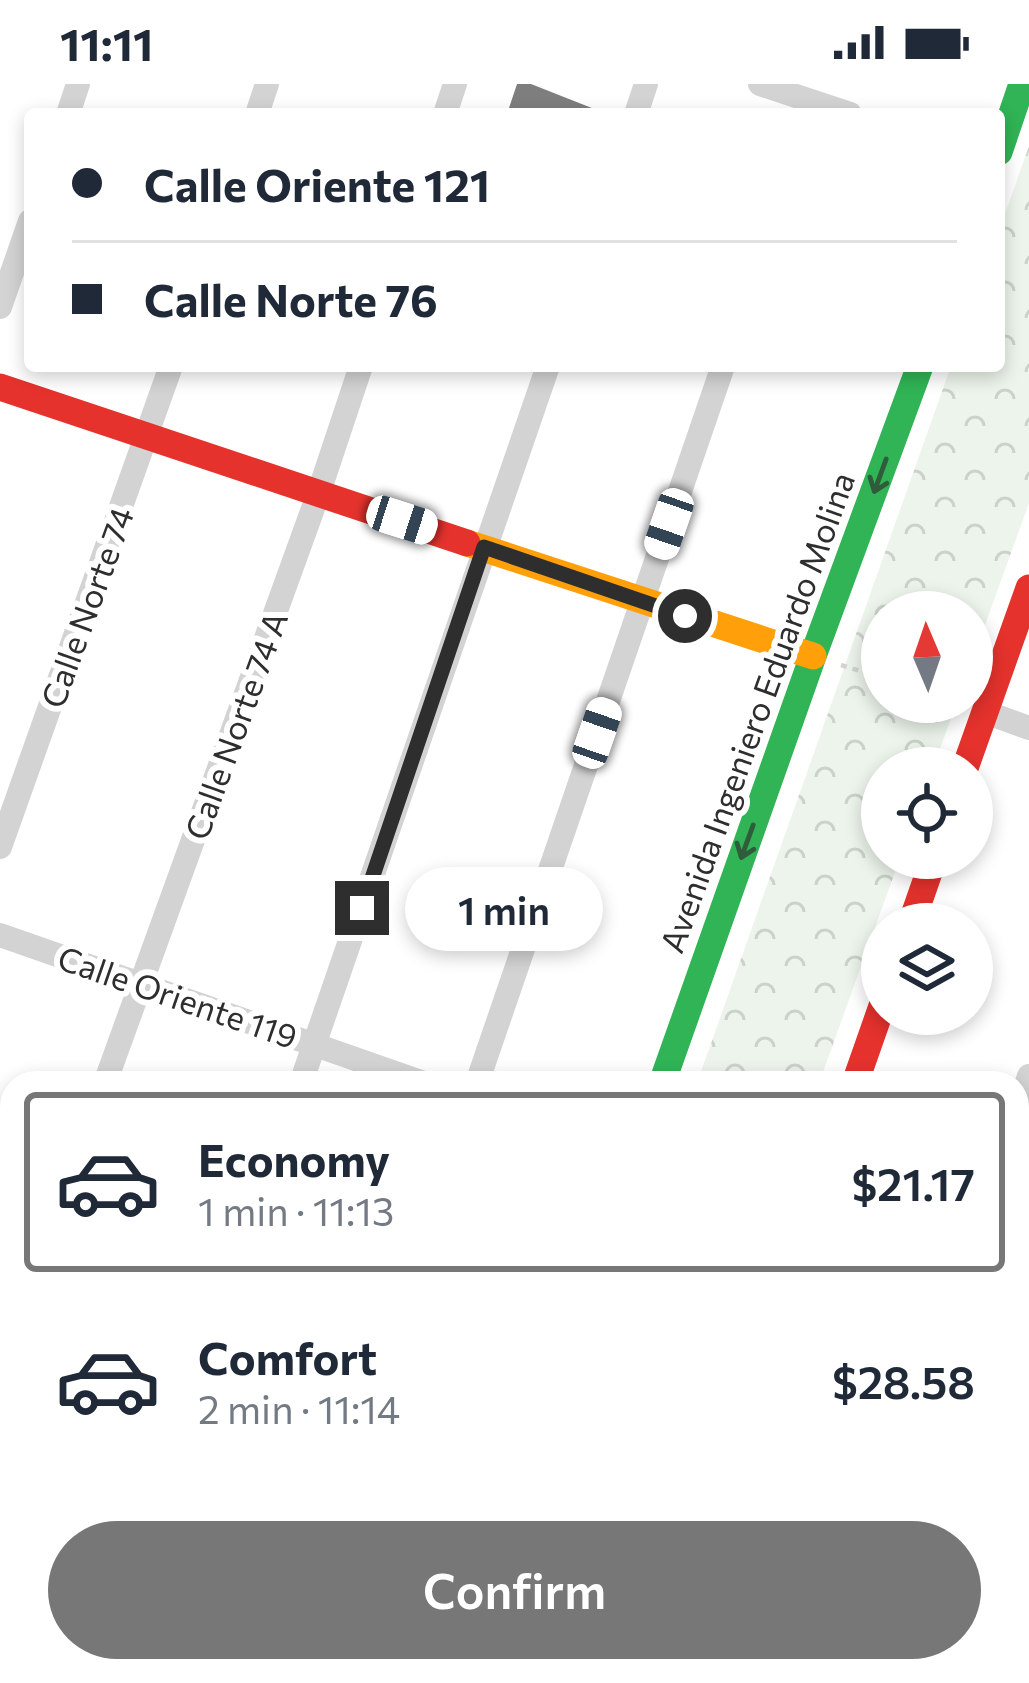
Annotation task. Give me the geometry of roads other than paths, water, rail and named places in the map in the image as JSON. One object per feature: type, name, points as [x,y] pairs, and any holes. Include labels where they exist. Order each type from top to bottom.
[{"type":"main road","points":[[1005,134],[1022,84]]},
{"type":"main road","name":"Avenida Ingeniero Eduardo Molina","points":[[666,1071],[918,372]]},
{"type":"main road","points":[[0,387],[813,656]]},
{"type":"main road","points":[[993,689],[1029,588]]},
{"type":"main road","points":[[859,1071],[872,1035]]},
{"type":"street","points":[[760,84],[815,100]]},
{"type":"street","points":[[0,307],[24,238]]},
{"type":"street","name":"Calle Norte 74","points":[[0,848],[170,372]]},
{"type":"street","name":"Calle Norte 74 A","points":[[109,1071],[359,372]]},
{"type":"street","points":[[305,1071],[546,372]]},
{"type":"street","points":[[481,1071],[721,372]]},
{"type":"street","points":[[993,715],[1029,728]]},
{"type":"street","name":"Calle Oriente 119","points":[[0,935],[391,1071]]}]
